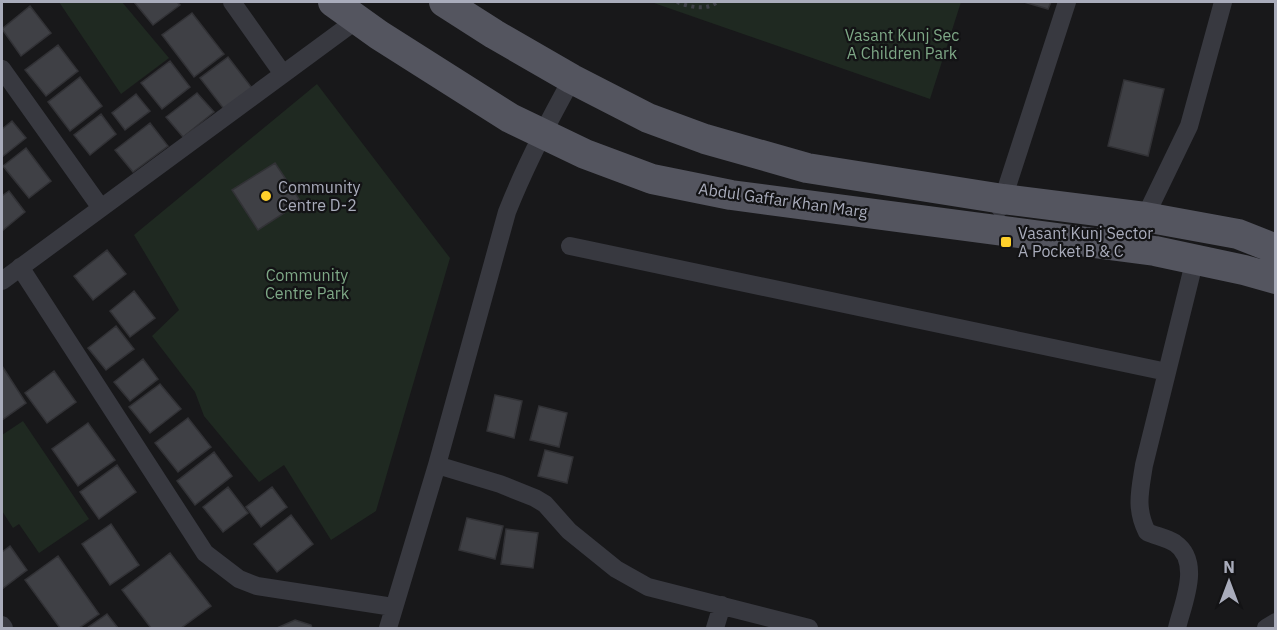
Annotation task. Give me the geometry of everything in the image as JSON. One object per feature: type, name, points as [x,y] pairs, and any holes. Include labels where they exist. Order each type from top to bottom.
[{"type":"main road","name":"Abdul Gaffar Khan Marg","points":[[333,2],[379,35],[510,118],[585,154],[652,179],[731,195],[1155,251],[1275,279]]},
{"type":"main road","name":"Abdul Gaffar Khan Marg","points":[[444,2],[572,79],[648,118],[705,140],[807,168],[1003,199],[1145,217],[1238,234],[1275,249]]},
{"type":"street","points":[[232,2],[283,74]]},
{"type":"street","points":[[993,230],[1067,2]]},
{"type":"street","points":[[1145,217],[1189,126],[1223,2]]},
{"type":"street","points":[[2,281],[358,19]]},
{"type":"street","points":[[2,69],[101,208]]},
{"type":"street","points":[[388,628],[437,465],[507,212],[542,133],[572,79]]},
{"type":"street","points":[[570,246],[1167,372]]},
{"type":"street","points":[[1177,628],[1190,578],[1187,556],[1174,543],[1147,532],[1140,518],[1140,495],[1144,465],[1196,259]]},
{"type":"street","points":[[20,267],[206,553],[239,579],[257,585],[393,607]]},
{"type":"street","points":[[437,465],[500,484],[535,498],[545,504],[579,540],[616,569],[648,587],[809,628]]},
{"type":"street","points":[[715,628],[722,605]]},
{"type":"street","points":[[1266,628],[1275,622]]},
{"type":"path","points":[[677,2],[694,7],[710,6],[717,2]]},
{"type":"green space","points":[[59,2],[122,2],[169,58],[121,94]]},
{"type":"green space","name":"Vasant Kunj Sec A Children Park","points":[[651,2],[961,2],[930,99]]},
{"type":"green space","name":"Community Centre Park","points":[[317,84],[450,258],[376,511],[331,540],[284,465],[259,482],[204,416],[195,392],[152,336],[179,310],[134,235]]},
{"type":"green space","points":[[23,421],[89,519],[39,553],[19,524],[13,528],[2,511],[2,435]]},
{"type":"building","points":[[134,2],[177,2],[180,5],[153,25]]},
{"type":"building","points":[[1024,2],[1051,2],[1048,9]]},
{"type":"building","points":[[30,6],[51,33],[21,56],[2,29]]},
{"type":"building","points":[[192,13],[224,54],[194,77],[162,35]]},
{"type":"building","points":[[58,45],[78,71],[46,96],[25,70]]},
{"type":"building","points":[[228,57],[252,88],[224,109],[200,78]]},
{"type":"building","points":[[170,61],[190,87],[162,109],[141,83]]},
{"type":"building","points":[[80,77],[102,106],[70,131],[48,102]]},
{"type":"building","points":[[1124,80],[1164,89],[1148,156],[1108,146]]},
{"type":"building","points":[[197,93],[214,112],[183,137],[166,117]]},
{"type":"building","points":[[136,94],[150,111],[125,130],[112,113]]},
{"type":"building","points":[[101,114],[116,134],[90,155],[74,135]]},
{"type":"building","points":[[12,121],[26,138],[2,157],[2,129]]},
{"type":"building","points":[[150,123],[168,146],[133,172],[115,150]]},
{"type":"building","points":[[26,148],[51,181],[29,198],[3,166]]},
{"type":"building","name":"Community Centre D-2","points":[[275,163],[301,202],[258,230],[232,190]]},
{"type":"building","points":[[9,191],[25,212],[2,231],[2,196]]},
{"type":"building","points":[[107,250],[126,274],[93,300],[74,276]]},
{"type":"building","points":[[134,291],[155,318],[130,337],[110,311]]},
{"type":"building","points":[[116,326],[134,349],[106,370],[88,348]]},
{"type":"building","points":[[143,359],[158,379],[130,401],[114,382]]},
{"type":"building","points":[[2,366],[26,403],[2,420]]},
{"type":"building","points":[[54,371],[76,402],[47,423],[25,393]]},
{"type":"building","points":[[160,384],[181,409],[150,433],[129,407]]},
{"type":"building","points":[[495,395],[522,401],[514,438],[487,431]]},
{"type":"building","points":[[539,406],[567,413],[559,447],[530,440]]},
{"type":"building","points":[[188,418],[211,447],[178,472],[155,443]]},
{"type":"building","points":[[88,423],[115,460],[78,486],[52,449]]},
{"type":"building","points":[[545,450],[573,457],[567,483],[538,476]]},
{"type":"building","points":[[214,452],[232,476],[195,505],[177,481]]},
{"type":"building","points":[[117,465],[136,492],[99,519],[80,492]]},
{"type":"building","points":[[228,487],[248,513],[223,532],[203,507]]},
{"type":"building","points":[[272,487],[287,507],[261,527],[246,507]]},
{"type":"building","points":[[291,515],[313,544],[277,572],[254,544]]},
{"type":"building","points":[[467,518],[503,526],[495,559],[459,550]]},
{"type":"building","points":[[111,524],[139,565],[110,585],[82,544]]},
{"type":"building","points":[[506,529],[538,533],[533,568],[501,564]]},
{"type":"building","points":[[10,546],[27,570],[2,589],[2,552]]},
{"type":"building","points":[[170,553],[211,606],[181,628],[151,628],[122,590]]},
{"type":"building","points":[[58,556],[99,614],[79,628],[60,628],[25,580]]},
{"type":"building","points":[[107,614],[118,628],[87,628]]},
{"type":"building","points":[[295,620],[311,625],[312,628],[277,628]]},
{"type":"place","name":"Community Centre D-2","points":[[266,196]]},
{"type":"place","name":"Vasant Kunj Sector A Pocket B & C","points":[[1006,242]]}]
